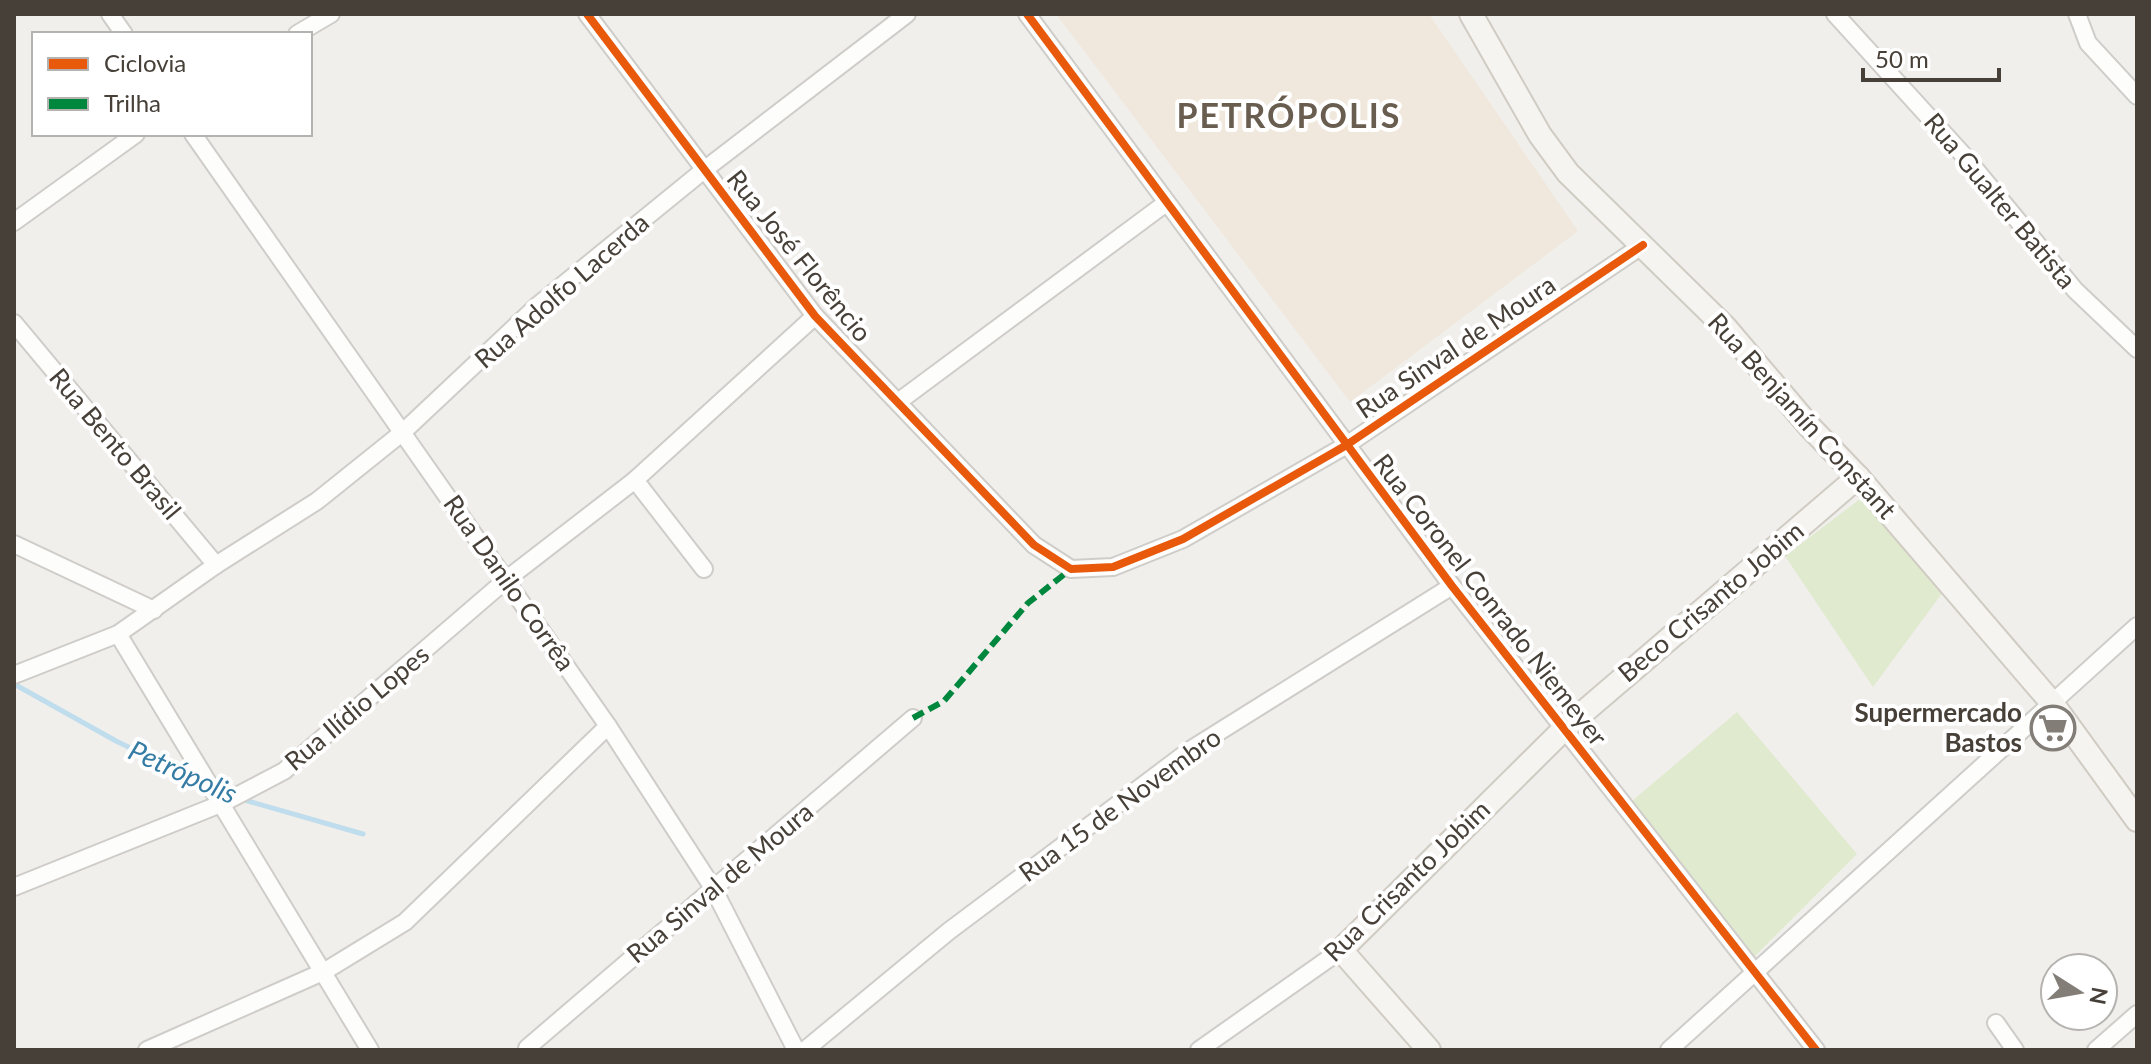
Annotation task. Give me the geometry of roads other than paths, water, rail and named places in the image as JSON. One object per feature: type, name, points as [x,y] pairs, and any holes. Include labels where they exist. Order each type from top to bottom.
[{"type":"street","points":[[110,14],[123,32]]},
{"type":"street","points":[[300,32],[331,14]]},
{"type":"street","name":"Rua José Florêncio","points":[[587,14],[815,316],[1034,545],[1071,569]]},
{"type":"street","name":"Rua Adolfo Lacerda","points":[[14,675],[118,634],[216,565],[317,501],[403,432],[537,306],[704,170],[907,14]]},
{"type":"street","name":"Rua Coronel Conrado Niemeyer","points":[[1027,14],[1345,446],[1816,1050]]},
{"type":"street","name":"Rua Benjamín Constant","points":[[1471,14],[1540,135],[1568,173],[1725,327],[1810,427],[1858,477],[2052,703],[2137,820]]},
{"type":"street","points":[[2077,14],[2088,43],[2137,96]]},
{"type":"street","name":"Rua Gualter Batista","points":[[1837,15],[1967,159],[2075,290],[2137,349]]},
{"type":"street","points":[[14,222],[133,136]]},
{"type":"street","name":"Rua Danilo Corrêa","points":[[194,136],[608,726],[713,888],[796,1050]]},
{"type":"street","points":[[898,402],[1166,203]]},
{"type":"street","name":"Rua Sinval de Moura","points":[[1071,569],[1113,567],[1183,539],[1345,446],[1643,245]]},
{"type":"street","name":"Rua Ilídio Lopes","points":[[14,887],[223,803],[284,771],[311,751],[507,579],[635,480],[815,316]]},
{"type":"street","name":"Rua Bento Brasil","points":[[14,323],[216,565]]},
{"type":"street","name":"Beco Crisanto Jobim","points":[[1565,728],[1858,477]]},
{"type":"street","points":[[635,480],[704,569]]},
{"type":"street","points":[[14,544],[154,610]]},
{"type":"street","name":"Rua 15 de Novembro","points":[[805,1050],[949,931],[1190,750],[1452,586]]},
{"type":"street","points":[[1669,1050],[1757,974],[2137,626]]},
{"type":"street","points":[[118,634],[325,971],[370,1050]]},
{"type":"street","name":"Rua Sinval de Moura","points":[[527,1048],[913,718]]},
{"type":"street","points":[[147,1050],[325,971],[405,922],[608,726]]},
{"type":"street","name":"Rua Crisanto Jobim","points":[[1199,1050],[1341,950],[1565,728]]},
{"type":"street","points":[[1341,950],[1429,1050]]},
{"type":"street","points":[[2096,1050],[2137,1014]]},
{"type":"street","points":[[1996,1023],[2015,1050]]},
{"type":"waterway","name":"Petrópolis","points":[[14,684],[116,741],[199,781]]},
{"type":"waterway","name":"Petrópolis","points":[[241,799],[363,834]]},
{"type":"place","name":"Supermercado Bastos","points":[[2053,728]]},
{"type":"district","name":"PETRÓPOLIS","points":[[1289,116]]}]
